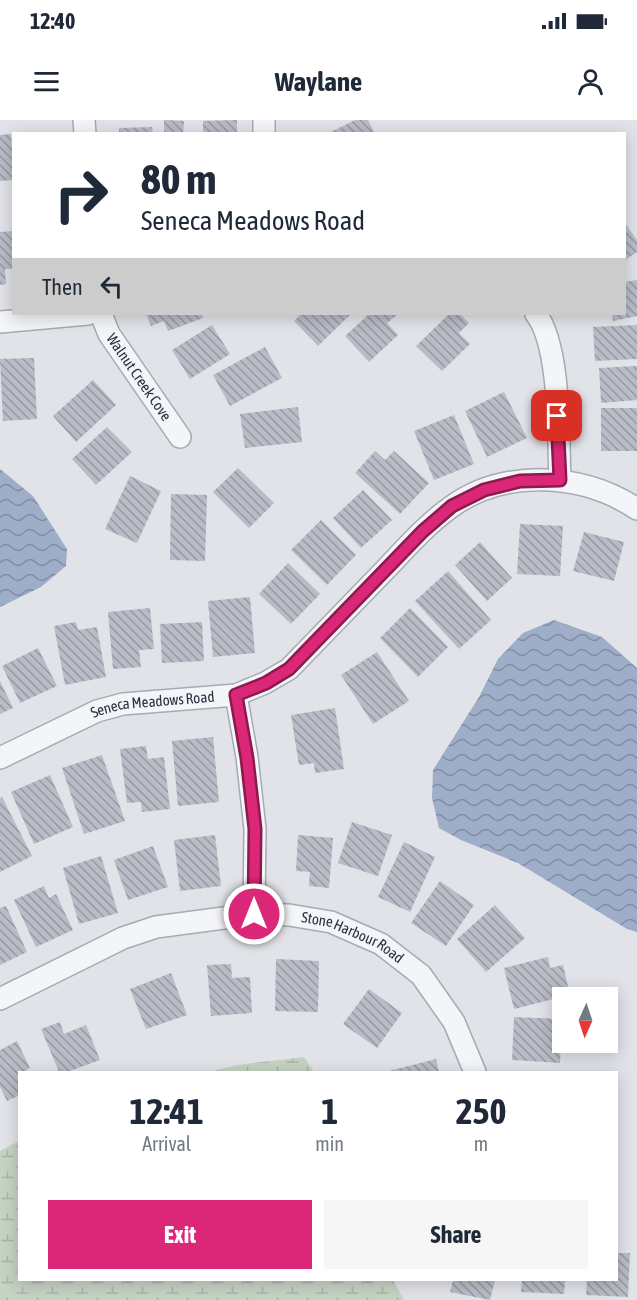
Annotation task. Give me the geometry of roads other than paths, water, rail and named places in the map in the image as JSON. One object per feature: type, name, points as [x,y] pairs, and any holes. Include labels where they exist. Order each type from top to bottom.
[{"type":"street","points":[[0,322],[77,315]]},
{"type":"street","name":"Walnut Creek Cove","points":[[101,315],[109,334],[180,437]]},
{"type":"street","points":[[536,315],[550,345],[555,374],[560,480]]},
{"type":"street","name":"Seneca Meadows Road","points":[[0,758],[98,711],[123,704],[236,695],[266,683],[289,669],[423,531],[452,506],[484,490],[520,481],[560,480],[594,488],[637,509]]},
{"type":"street","points":[[236,695],[247,758],[255,829],[254,914]]},
{"type":"street","name":"Stone Harbour Road","points":[[0,999],[134,934],[156,927],[254,914],[289,915],[331,922],[381,944],[421,975],[454,1022],[475,1071]]},
{"type":"water","points":[[0,469],[33,496],[67,549],[66,566],[41,587],[0,607]]},
{"type":"water","points":[[554,620],[602,637],[637,668],[637,932],[627,929],[518,863],[461,840],[439,828],[432,798],[433,770],[479,697],[498,659],[523,633]]}]
